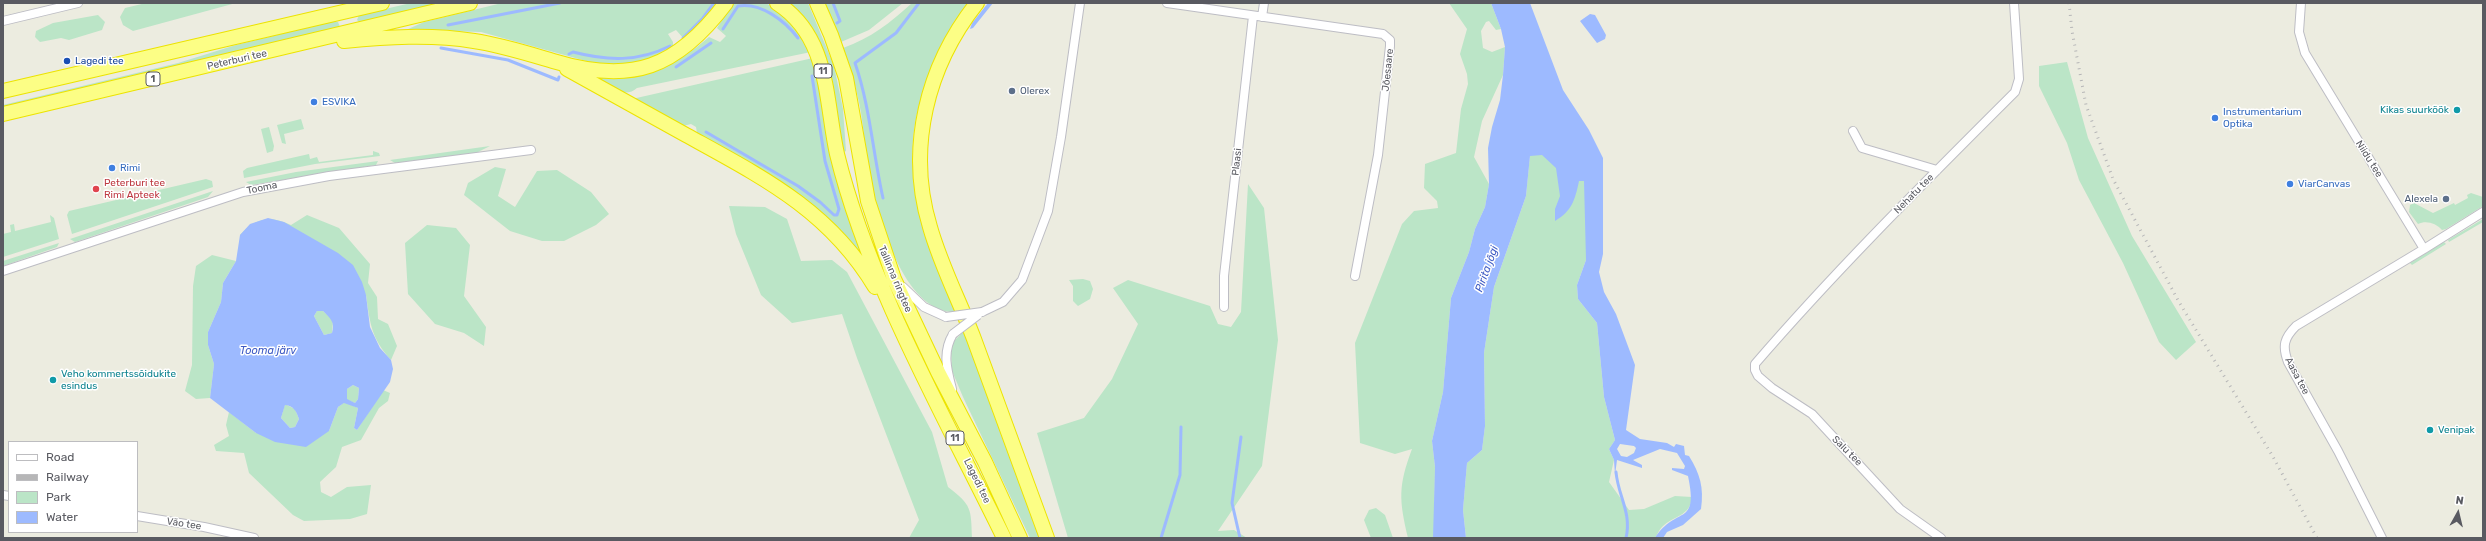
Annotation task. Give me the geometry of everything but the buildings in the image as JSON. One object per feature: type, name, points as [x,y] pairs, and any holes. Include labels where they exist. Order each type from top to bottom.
[{"type":"highway","points":[[346,12],[369,3]]},
{"type":"highway","name":"1","points":[[3,91],[382,3]]},
{"type":"highway","name":"Peterburi tee","points":[[3,114],[295,46],[470,3]]},
{"type":"highway","points":[[295,46],[403,37],[451,38],[499,46],[554,62],[603,72],[622,71],[660,63],[679,53],[696,39],[726,3]]},
{"type":"highway","name":"Tallinna ringtee","points":[[777,3],[805,29],[816,50],[823,71],[837,154],[851,204],[878,275],[906,339]]},
{"type":"highway","name":"Tallinna ringtee","points":[[817,3],[831,35],[846,78],[868,201],[894,279],[985,462],[1020,538]]},
{"type":"highway","points":[[977,3],[964,19],[942,56],[931,87],[922,120],[920,145],[923,193],[930,227],[944,266],[976,344],[1047,538]]},
{"type":"highway","points":[[554,62],[775,184],[805,205],[832,230],[860,261],[906,339]]},
{"type":"highway","name":"Lagedi tee","points":[[906,339],[1004,538]]},
{"type":"street","points":[[3,21],[78,3]]},
{"type":"street","points":[[957,406],[946,362],[946,349],[953,334],[982,312],[1003,302],[1022,280],[1048,211],[1060,144],[1080,3]]},
{"type":"street","name":"Jõesaare","points":[[1167,3],[1383,34],[1390,40],[1378,155],[1355,276]]},
{"type":"street","points":[[1262,17],[1264,3]]},
{"type":"street","name":"Nehatu tee","points":[[1755,364],[1800,312],[2017,87],[2019,70],[2014,3]]},
{"type":"street","name":"Niidu tee","points":[[2301,3],[2299,32],[2305,53],[2424,249]]},
{"type":"street","name":"Plaasi","points":[[1224,307],[1224,276],[1253,16]]},
{"type":"street","points":[[1853,131],[1862,148],[1937,170]]},
{"type":"street","name":"Tooma","points":[[3,271],[243,192],[335,175],[531,150]]},
{"type":"street","points":[[2424,249],[2483,212]]},
{"type":"street","name":"Aasa tee","points":[[2382,538],[2338,451],[2288,362],[2284,351],[2284,341],[2296,326],[2424,249]]},
{"type":"street","points":[[894,279],[924,307],[946,317],[982,312]]},
{"type":"street","name":"Salu tee","points":[[1755,364],[1755,370],[1758,376],[1772,388],[1812,414],[1900,509],[1941,538]]},
{"type":"street","name":"Väo tee","points":[[138,516],[227,535],[254,538]]},
{"type":"green space","points":[[760,2],[772,6],[786,16],[792,23],[811,52],[637,88],[627,92],[616,90],[594,77],[601,75],[630,76],[652,72],[683,57],[709,37],[720,42],[726,36],[717,28],[732,3]]},
{"type":"green space","points":[[146,3],[236,3],[133,31],[123,25],[120,17],[125,8]]},
{"type":"green space","points":[[411,3],[442,3],[359,22],[357,20],[359,15]]},
{"type":"green space","points":[[502,3],[718,3],[714,10],[684,39],[676,30],[668,34],[673,42],[673,50],[642,63],[617,65],[597,64],[481,32],[406,30],[424,22]]},
{"type":"green space","points":[[788,3],[808,3],[834,66],[843,109],[846,151],[844,152],[834,91],[823,52],[814,33],[803,17]]},
{"type":"green space","points":[[825,3],[903,3],[869,30],[841,42]]},
{"type":"green space","points":[[912,3],[970,3],[957,20],[935,61],[919,105],[914,128],[914,172],[917,188],[938,263],[955,312],[937,308],[921,297],[907,280],[896,259],[879,214],[868,165],[863,124],[853,76],[843,48],[871,35]]},
{"type":"green space","points":[[1449,3],[1491,3],[1501,29],[1496,30],[1489,21],[1486,22],[1481,31],[1483,48],[1492,52],[1505,47],[1503,75],[1482,121],[1474,157],[1489,184],[1485,207],[1475,229],[1469,252],[1451,298],[1443,392],[1432,441],[1435,467],[1434,538],[1408,538],[1401,493],[1404,473],[1412,449],[1395,454],[1360,443],[1355,343],[1402,224],[1414,211],[1438,208],[1437,201],[1424,188],[1425,164],[1456,153],[1461,109],[1468,84],[1467,74],[1460,54],[1467,29]]},
{"type":"green space","points":[[98,15],[105,22],[102,30],[69,40],[61,38],[40,42],[35,37],[36,31],[53,23]]},
{"type":"green space","points":[[331,22],[338,22],[340,27],[3,108],[3,105],[178,63],[236,45]]},
{"type":"green space","points":[[813,58],[867,265],[851,244],[814,207],[772,177],[703,138],[697,133],[696,127],[691,124],[683,126],[632,99]]},
{"type":"green space","points":[[2067,62],[2088,138],[2132,236],[2196,342],[2176,360],[2159,342],[2123,263],[2079,180],[2067,143],[2039,86],[2039,66]]},
{"type":"green space","points":[[301,119],[304,129],[284,134],[286,144],[282,143],[277,125]]},
{"type":"green space","points":[[269,127],[274,146],[273,151],[267,153],[261,129]]},
{"type":"green space","points":[[490,146],[476,153],[395,163],[390,160]]},
{"type":"green space","points":[[373,151],[379,153],[380,156],[315,164],[244,178],[243,171],[247,168],[309,154],[310,159],[317,157],[319,162],[373,155]]},
{"type":"green space","points":[[1588,153],[1586,260],[1577,285],[1578,299],[1597,323],[1604,397],[1615,440],[1609,449],[1614,460],[1609,482],[1629,510],[1644,509],[1675,496],[1692,497],[1691,504],[1685,512],[1662,527],[1655,538],[1466,538],[1463,510],[1467,463],[1482,450],[1485,426],[1484,353],[1494,287],[1526,196],[1530,155]]},
{"type":"green space","points":[[378,161],[376,165],[251,185],[246,182],[296,172]]},
{"type":"green space","points":[[495,167],[506,169],[498,196],[515,207],[537,171],[557,170],[591,192],[609,214],[596,225],[564,241],[542,241],[510,231],[464,195],[468,183]]},
{"type":"green space","points":[[206,179],[212,181],[213,187],[72,234],[67,215],[69,211]]},
{"type":"green space","points":[[1248,184],[1264,208],[1278,340],[1262,466],[1218,531],[1234,530],[1247,538],[1068,538],[1037,433],[1084,418],[1112,379],[1138,324],[1113,288],[1128,280],[1210,306],[1218,324],[1231,327],[1241,312]]},
{"type":"green space","points":[[213,191],[208,197],[75,242],[70,239]]},
{"type":"green space","points":[[2471,193],[2483,197],[2483,206],[2446,229],[2442,230],[2428,222],[2418,224],[2409,212],[2410,205],[2414,203],[2433,213],[2454,203],[2455,205],[2468,198],[2467,195]]},
{"type":"green space","points":[[729,206],[765,207],[787,219],[801,261],[832,260],[847,272],[932,432],[948,487],[962,498],[969,508],[972,538],[909,538],[919,520],[857,358],[842,314],[792,323],[761,295],[736,234]]},
{"type":"green space","points":[[50,215],[54,218],[59,239],[3,257],[3,234],[11,232],[10,225],[14,224],[15,231],[51,222]]},
{"type":"green space","points":[[307,215],[339,228],[370,264],[368,283],[377,297],[378,319],[388,324],[397,346],[391,360],[384,352],[372,330],[366,295],[240,235],[251,225],[263,220],[276,220],[291,225]]},
{"type":"green space","points":[[2483,219],[2483,222],[2449,242],[2448,240]]},
{"type":"green space","points":[[427,225],[456,228],[470,245],[464,296],[486,327],[484,346],[464,333],[435,324],[408,294],[405,243]]},
{"type":"green space","points":[[2444,242],[2446,244],[2412,265],[2410,263]]},
{"type":"green space","points":[[59,243],[57,247],[3,266],[3,261]]},
{"type":"green space","points":[[212,255],[236,261],[223,283],[221,302],[208,332],[208,345],[214,364],[210,398],[196,399],[185,391],[192,365],[193,286],[196,266]]},
{"type":"green space","points":[[1083,279],[1090,281],[1093,289],[1090,299],[1078,306],[1073,301],[1073,286],[1069,280]]},
{"type":"green space","points":[[317,311],[323,311],[333,320],[332,333],[324,335],[314,316]]},
{"type":"green space","points":[[964,331],[1042,538],[1030,538],[952,371],[951,350],[953,342]]},
{"type":"green space","points":[[353,385],[359,388],[358,399],[355,403],[347,400],[347,389]]},
{"type":"green space","points":[[383,390],[390,393],[388,401],[379,408],[361,440],[342,447],[336,467],[320,482],[321,492],[331,497],[347,487],[371,485],[367,514],[350,519],[304,521],[293,515],[249,473],[244,453],[216,451],[214,445],[229,436],[226,425],[229,412],[256,433],[329,431],[338,407],[345,402],[358,408],[354,428],[357,430]]},
{"type":"green space","points":[[285,404],[295,409],[299,419],[295,427],[290,428],[281,418]]},
{"type":"green space","points":[[1376,508],[1385,515],[1393,538],[1371,538],[1364,520],[1369,510]]},
{"type":"water","points":[[988,3],[993,3],[973,28],[970,29],[972,23]]},
{"type":"water","name":"Pirita jõgi","points":[[1491,3],[1530,3],[1563,90],[1589,130],[1603,158],[1603,254],[1599,272],[1604,292],[1616,314],[1635,365],[1626,430],[1640,439],[1667,443],[1674,447],[1676,444],[1684,446],[1685,455],[1689,456],[1693,463],[1701,487],[1701,509],[1683,525],[1667,532],[1663,538],[1655,538],[1663,528],[1688,510],[1691,492],[1688,476],[1672,470],[1672,468],[1684,469],[1685,466],[1677,453],[1660,449],[1633,460],[1642,465],[1642,468],[1617,460],[1615,475],[1614,460],[1609,449],[1615,440],[1604,397],[1597,323],[1578,299],[1577,285],[1586,260],[1584,181],[1579,181],[1576,194],[1569,209],[1555,221],[1555,209],[1560,196],[1556,168],[1542,155],[1530,156],[1526,196],[1494,287],[1484,353],[1485,426],[1482,450],[1467,463],[1463,510],[1466,538],[1433,538],[1435,467],[1432,441],[1443,392],[1451,298],[1469,252],[1475,229],[1485,207],[1489,184],[1488,148],[1492,127],[1500,100],[1503,75],[1505,47],[1501,29]],"holes":[[[1620,444],[1634,446],[1636,448],[1634,453],[1627,457],[1621,456],[1617,449]]]},
{"type":"water","points":[[1590,14],[1595,15],[1606,35],[1605,39],[1597,43],[1580,21]]},
{"type":"water","name":"Tooma järv","points":[[268,218],[284,222],[338,253],[353,265],[362,282],[366,295],[370,327],[380,348],[391,360],[393,369],[390,382],[357,430],[354,428],[358,408],[344,403],[338,407],[329,431],[306,447],[275,442],[256,433],[210,398],[214,364],[208,345],[208,332],[221,302],[223,283],[236,261],[240,235],[250,224]],"holes":[[[317,311],[323,311],[333,323],[332,333],[324,335],[314,316]],[[353,385],[359,388],[358,399],[355,403],[347,399],[347,389]],[[285,405],[291,406],[299,419],[295,427],[290,428],[281,418]]]},
{"type":"waterway","points":[[448,25],[560,3]]},
{"type":"waterway","points":[[683,38],[703,18],[714,3]]},
{"type":"waterway","points":[[833,3],[840,21],[837,23]]},
{"type":"waterway","points":[[883,198],[868,113],[855,63],[896,33],[919,3]]},
{"type":"waterway","points":[[723,29],[738,6],[747,6],[755,7],[772,14],[786,25],[798,38]]},
{"type":"waterway","points":[[676,67],[711,43]]},
{"type":"waterway","points":[[569,54],[573,52],[598,57],[623,58],[646,55],[670,46]]},
{"type":"waterway","points":[[441,48],[508,60],[558,80],[559,77]]},
{"type":"waterway","points":[[706,132],[798,186],[820,202],[834,215],[837,215],[839,209],[825,161],[812,76]]},
{"type":"waterway","points":[[1161,538],[1180,475],[1181,427]]},
{"type":"waterway","points":[[1240,538],[1232,503],[1241,437]]},
{"type":"waterway","points":[[1616,472],[1617,481],[1626,512],[1626,538]]},
{"type":"railway","points":[[2069,3],[2072,31],[2086,105],[2113,179],[2179,302],[2272,455],[2317,538]]},
{"type":"place","name":"Lagedi tee","points":[[67,61]]},
{"type":"place","name":"Olerex","points":[[1012,91]]},
{"type":"place","name":"ESVIKA","points":[[314,102]]},
{"type":"place","name":"Kikas suurköök","points":[[2457,110]]},
{"type":"place","name":"Instrumentarium Optika","points":[[2215,118]]},
{"type":"place","name":"Rimi","points":[[112,168]]},
{"type":"place","name":"ViarCanvas","points":[[2290,184]]},
{"type":"place","name":"Peterburi tee Rimi Apteek","points":[[96,189]]},
{"type":"place","name":"Alexela","points":[[2446,199]]},
{"type":"place","name":"Veho kommertssõidukite esindus","points":[[53,380]]},
{"type":"place","name":"Venipak","points":[[2430,430]]}]
